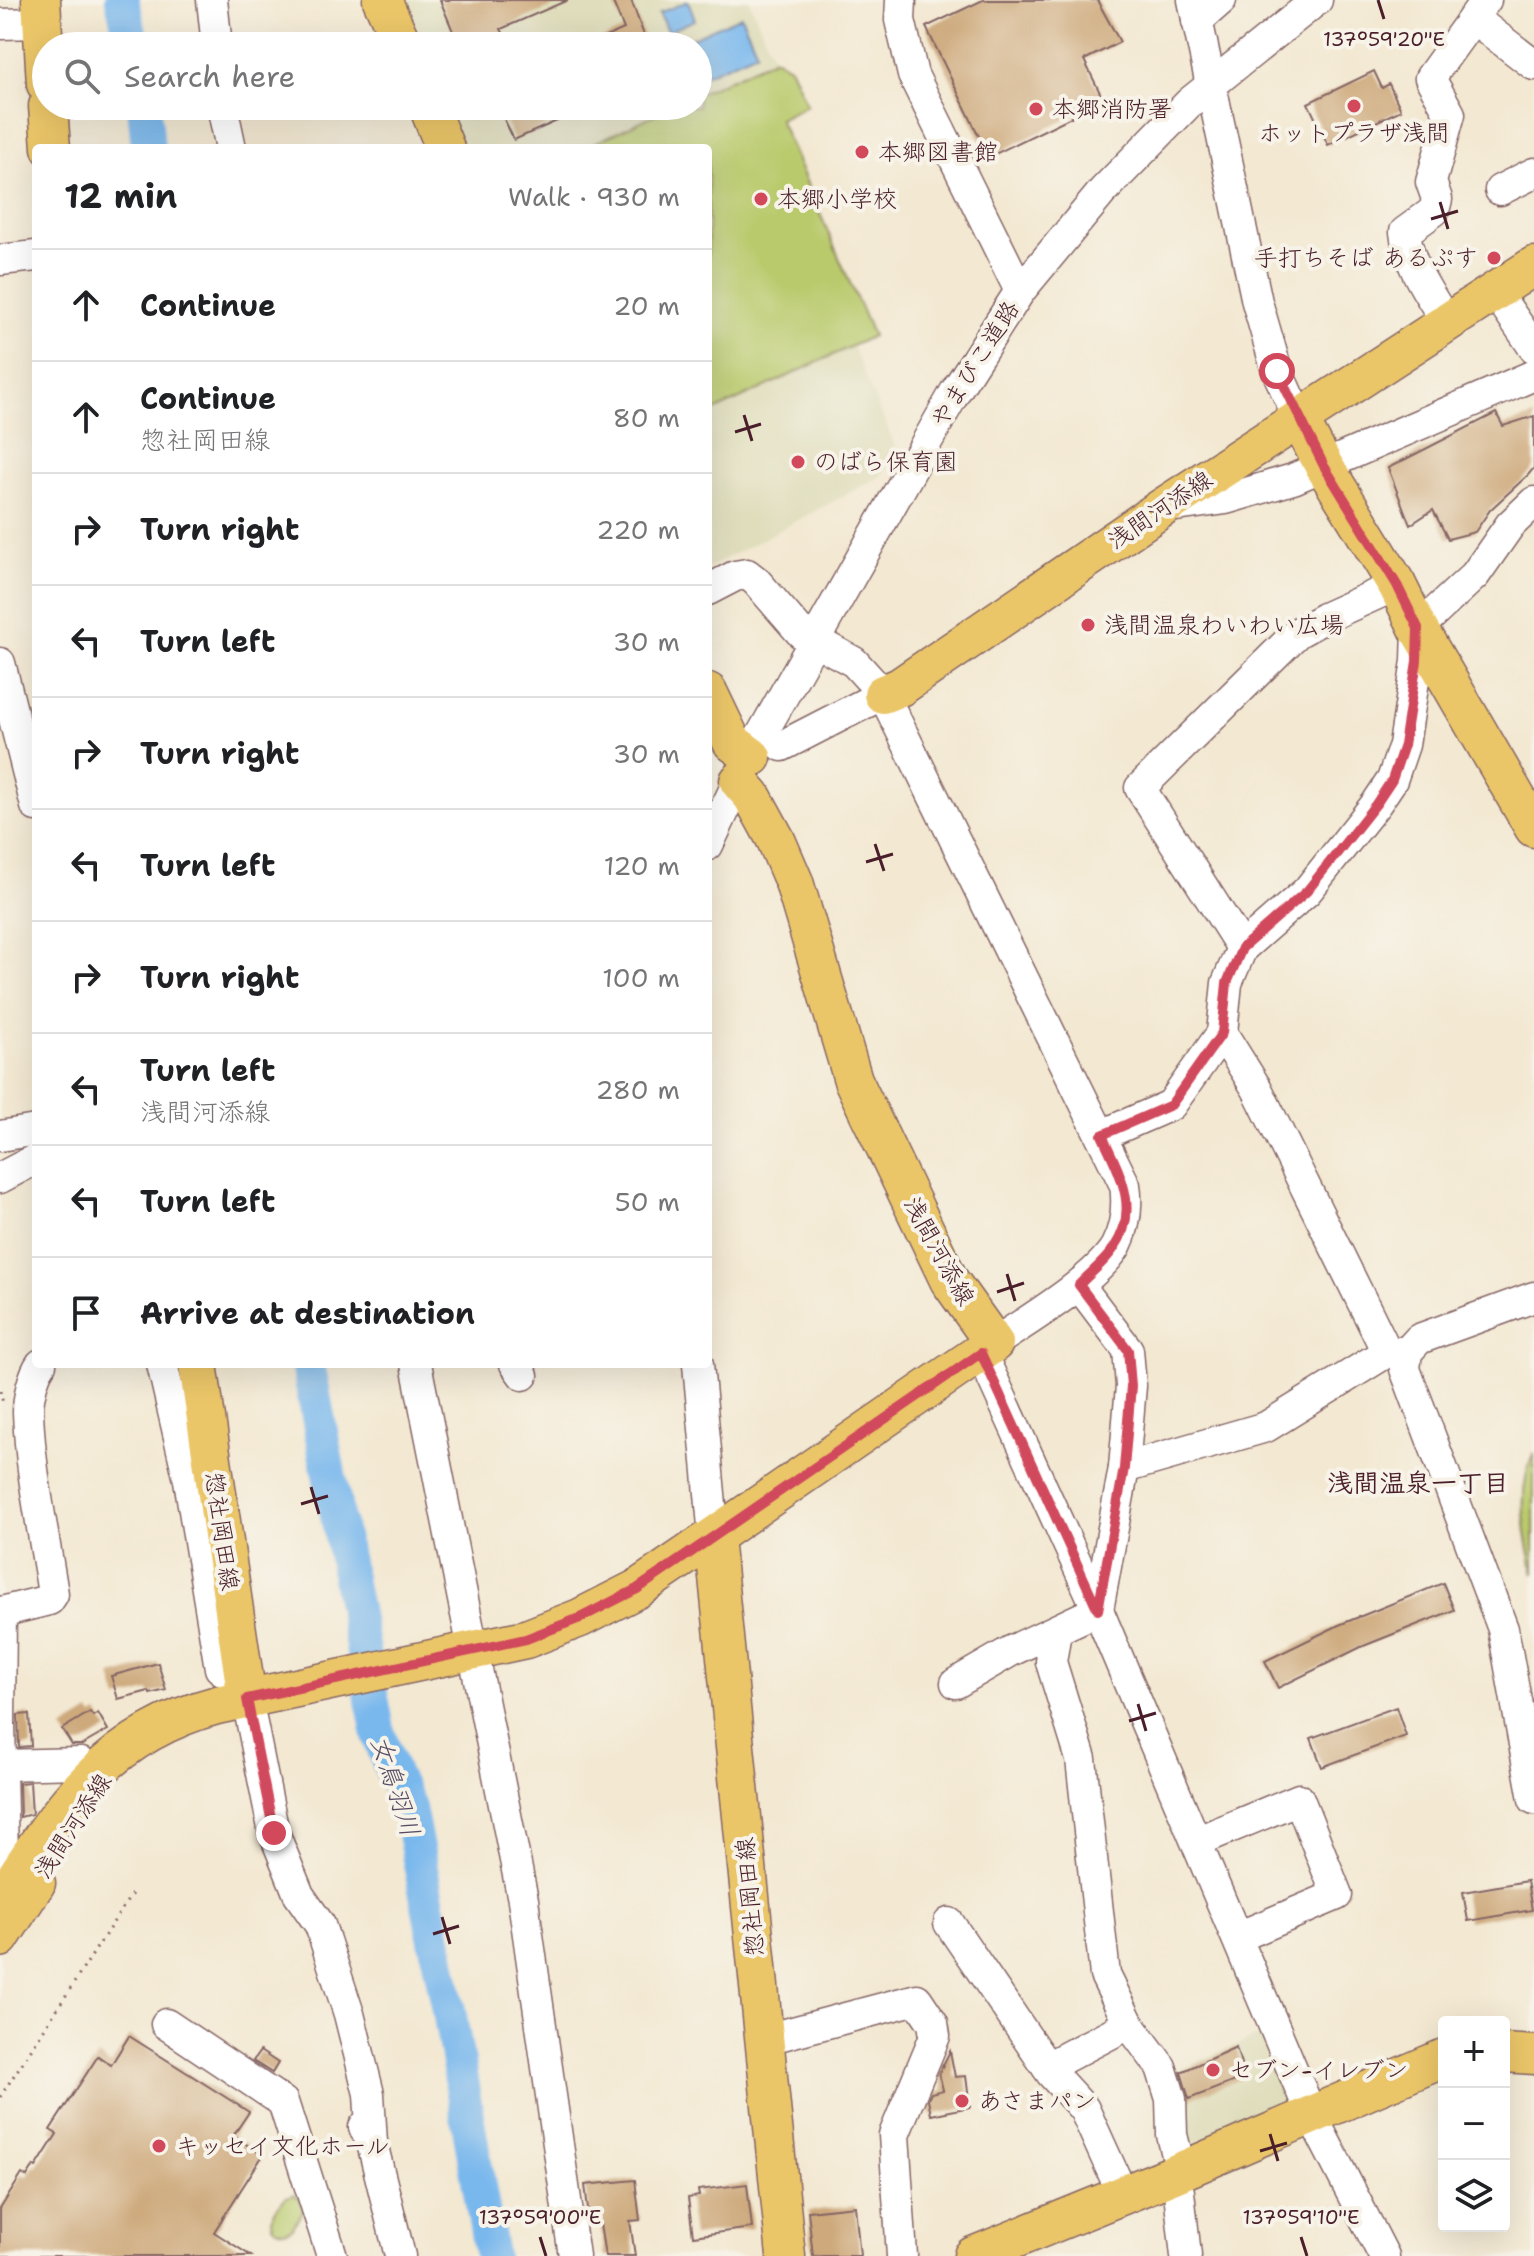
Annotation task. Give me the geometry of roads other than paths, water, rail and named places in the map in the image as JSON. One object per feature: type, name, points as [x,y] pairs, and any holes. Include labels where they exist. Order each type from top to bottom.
[{"type":"main road","points":[[382,0],[397,32]]},
{"type":"main road","points":[[41,11],[42,32]]},
{"type":"main road","points":[[49,120],[51,144]]},
{"type":"main road","points":[[434,120],[443,144]]},
{"type":"main road","name":"浅間河添線","points":[[883,694],[912,679],[1162,508],[1534,266]]},
{"type":"main road","points":[[1299,419],[1534,828]]},
{"type":"main road","points":[[712,700],[732,742],[741,779]]},
{"type":"main road","name":"浅間河添線","points":[[9,1887],[52,1821],[105,1764],[156,1727],[184,1714],[255,1693],[468,1653],[526,1639],[580,1618],[637,1589],[988,1348],[949,1280],[853,1080],[794,882],[776,840],[741,779]]},
{"type":"main road","name":"惣社岡田線","points":[[199,1368],[255,1693]]},
{"type":"main road","name":"惣社岡田線","points":[[714,1537],[786,2256]]},
{"type":"main road","name":"浅間河添線","points":[[0,1938],[103,1786],[105,1764]]},
{"type":"main road","points":[[1510,2053],[1534,2055]]},
{"type":"main road","points":[[973,2256],[1177,2173],[1438,2061]]},
{"type":"street","points":[[212,0],[215,32]]},
{"type":"street","points":[[901,0],[900,20],[913,75],[1020,291]]},
{"type":"street","points":[[1221,0],[1195,11],[1257,302],[1277,371],[1299,419]]},
{"type":"street","name":"やまびこ道路","points":[[712,837],[755,746],[955,392],[1020,291],[1103,191],[1210,85],[1317,0]]},
{"type":"street","points":[[1447,323],[1416,272],[1407,251],[1405,232],[1434,211],[1437,199],[1431,182],[1450,114],[1430,78],[1480,9],[1534,65]]},
{"type":"street","points":[[0,24],[41,11]]},
{"type":"street","points":[[225,120],[230,144]]},
{"type":"street","points":[[1500,190],[1534,173]]},
{"type":"street","points":[[0,260],[32,256]]},
{"type":"street","points":[[1495,291],[1534,348]]},
{"type":"street","points":[[1162,508],[1226,499],[1293,479],[1534,375]]},
{"type":"street","points":[[1102,1135],[1171,1105],[1222,1033],[1227,983],[1242,948],[1307,891],[1392,780],[1404,745],[1417,661],[1418,628],[1475,575],[1510,525],[1534,502]]},
{"type":"street","points":[[712,588],[735,576],[747,574],[801,633],[854,662],[883,694],[1125,1185],[1128,1205],[1115,1248],[1079,1285],[988,1348],[1312,2116],[1384,2256]]},
{"type":"street","points":[[1242,948],[1140,788],[1297,633],[1397,585]]},
{"type":"street","points":[[0,663],[32,790]]},
{"type":"street","name":"浅間河添線","points":[[741,779],[883,694]]},
{"type":"street","points":[[1222,1033],[1257,1089],[1405,1369],[1503,1629],[1534,1799]]},
{"type":"street","points":[[0,1136],[32,1131]]},
{"type":"street","points":[[0,1178],[32,1161]]},
{"type":"street","points":[[1079,1285],[1128,1350],[1131,1386],[1124,1468],[1098,1610]]},
{"type":"street","points":[[1124,1468],[1266,1427],[1419,1339],[1534,1297]]},
{"type":"street","points":[[9,1887],[3,1857],[0,1765],[1,1612],[49,1600],[53,1594],[38,1497],[14,1411],[38,1368]]},
{"type":"street","points":[[163,1368],[189,1480],[220,1668],[255,1693],[274,1833],[299,1895],[301,1931],[327,2009],[348,2092],[372,2143],[400,2256]]},
{"type":"street","points":[[417,1368],[468,1653],[523,1900],[574,2256]]},
{"type":"street","points":[[698,1368],[714,1537]]},
{"type":"street","points":[[956,1683],[1011,1651],[1098,1610]]},
{"type":"street","points":[[1056,1631],[1051,1662],[1081,1759],[1105,1975],[1129,2024],[1161,2067],[1171,2099],[1172,2135],[1186,2256]]},
{"type":"street","points":[[0,1765],[105,1764]]},
{"type":"street","points":[[1198,1841],[1299,1799],[1337,1895],[1238,1937]]},
{"type":"street","points":[[949,1923],[1047,2067],[1084,2109],[1123,2195]]},
{"type":"street","points":[[763,2040],[917,1999],[933,2023],[935,2036],[894,2135],[902,2256]]},
{"type":"street","points":[[166,2024],[283,2102],[332,2256]]},
{"type":"street","points":[[1047,2067],[1129,2024]]},
{"type":"water","points":[[688,1],[695,20],[667,32],[659,13]]},
{"type":"water","points":[[741,16],[757,52],[712,72],[712,32],[706,32]]},
{"type":"waterway","name":"女鳥羽川","points":[[122,0],[130,32]]},
{"type":"waterway","name":"女鳥羽川","points":[[145,120],[148,144]]},
{"type":"waterway","name":"女鳥羽川","points":[[309,1368],[379,1735],[409,1808],[450,2016],[491,2256]]},
{"type":"place","name":"ホットプラザ浅間","points":[[1354,106]]},
{"type":"place","name":"本郷消防署","points":[[1036,109]]},
{"type":"place","name":"本郷図書館","points":[[862,152]]},
{"type":"place","name":"本郷小学校","points":[[761,199]]},
{"type":"place","name":"手打ちそば あるぷす","points":[[1494,258]]},
{"type":"place","name":"のばら保育園","points":[[798,462]]},
{"type":"place","name":"浅間温泉わいわい広場","points":[[1088,625]]},
{"type":"place","name":"セブン-イレブン","points":[[1213,2070]]},
{"type":"place","name":"あさまパン","points":[[962,2101]]},
{"type":"place","name":"キッセイ文化ホール","points":[[159,2146]]},
{"type":"district","name":"浅間温泉一丁目","points":[[1418,1482]]}]
